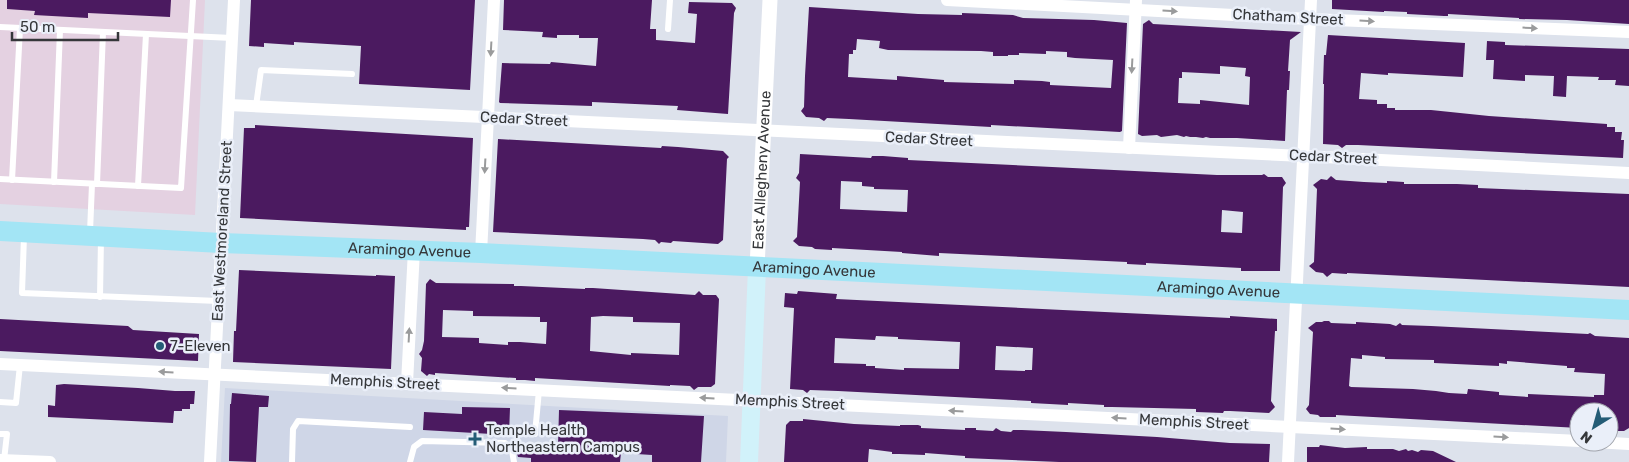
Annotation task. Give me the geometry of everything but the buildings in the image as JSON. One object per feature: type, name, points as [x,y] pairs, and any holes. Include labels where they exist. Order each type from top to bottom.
[{"type":"main road","name":"Aramingo Avenue","points":[[0,231],[1629,310]]},
{"type":"main road","name":"East Allegheny Avenue","points":[[749,462],[758,268]]},
{"type":"street","name":"East Westmoreland Street","points":[[210,462],[234,0]]},
{"type":"street","points":[[481,253],[494,0]]},
{"type":"street","name":"East Allegheny Avenue","points":[[758,268],[770,0]]},
{"type":"street","name":"Chatham Street","points":[[947,0],[1135,5],[1310,18],[1629,32]]},
{"type":"street","points":[[1288,462],[1311,0]]},
{"type":"street","points":[[1129,148],[1135,5]]},
{"type":"street","name":"Cedar Street","points":[[229,105],[1629,173]]},
{"type":"street","points":[[407,383],[414,250]]},
{"type":"street","name":"Memphis Street","points":[[0,364],[1569,441]]},
{"type":"street","points":[[2,460],[50,462]]},
{"type":"lane","points":[[0,179],[181,188],[193,0]]},
{"type":"lane","points":[[668,29],[670,0]]},
{"type":"lane","points":[[0,27],[232,38]]},
{"type":"lane","points":[[12,180],[20,28]]},
{"type":"lane","points":[[54,182],[60,30]]},
{"type":"lane","points":[[100,296],[95,236],[94,184],[103,32]]},
{"type":"lane","points":[[138,186],[146,34]]},
{"type":"lane","points":[[256,106],[260,70],[352,74]]},
{"type":"lane","points":[[25,233],[22,293],[218,301]]},
{"type":"lane","points":[[0,402],[16,403],[20,365]]},
{"type":"lane","points":[[535,434],[539,390]]},
{"type":"lane","points":[[292,462],[293,429],[298,421],[410,427]]},
{"type":"lane","points":[[0,434],[7,434],[2,460]]},
{"type":"lane","points":[[410,462],[414,447],[422,441],[505,443],[512,451],[514,462]]},
{"type":"shaded area","points":[[0,0],[205,0],[195,215],[0,204]]},
{"type":"shaded area","name":"Temple Health Northeastern Campus","points":[[225,388],[728,416],[726,462],[221,462]]},
{"type":"place","name":"7-Eleven","points":[[160,346]]},
{"type":"place","name":"Temple Health Northeastern Campus","points":[[475,439]]}]
